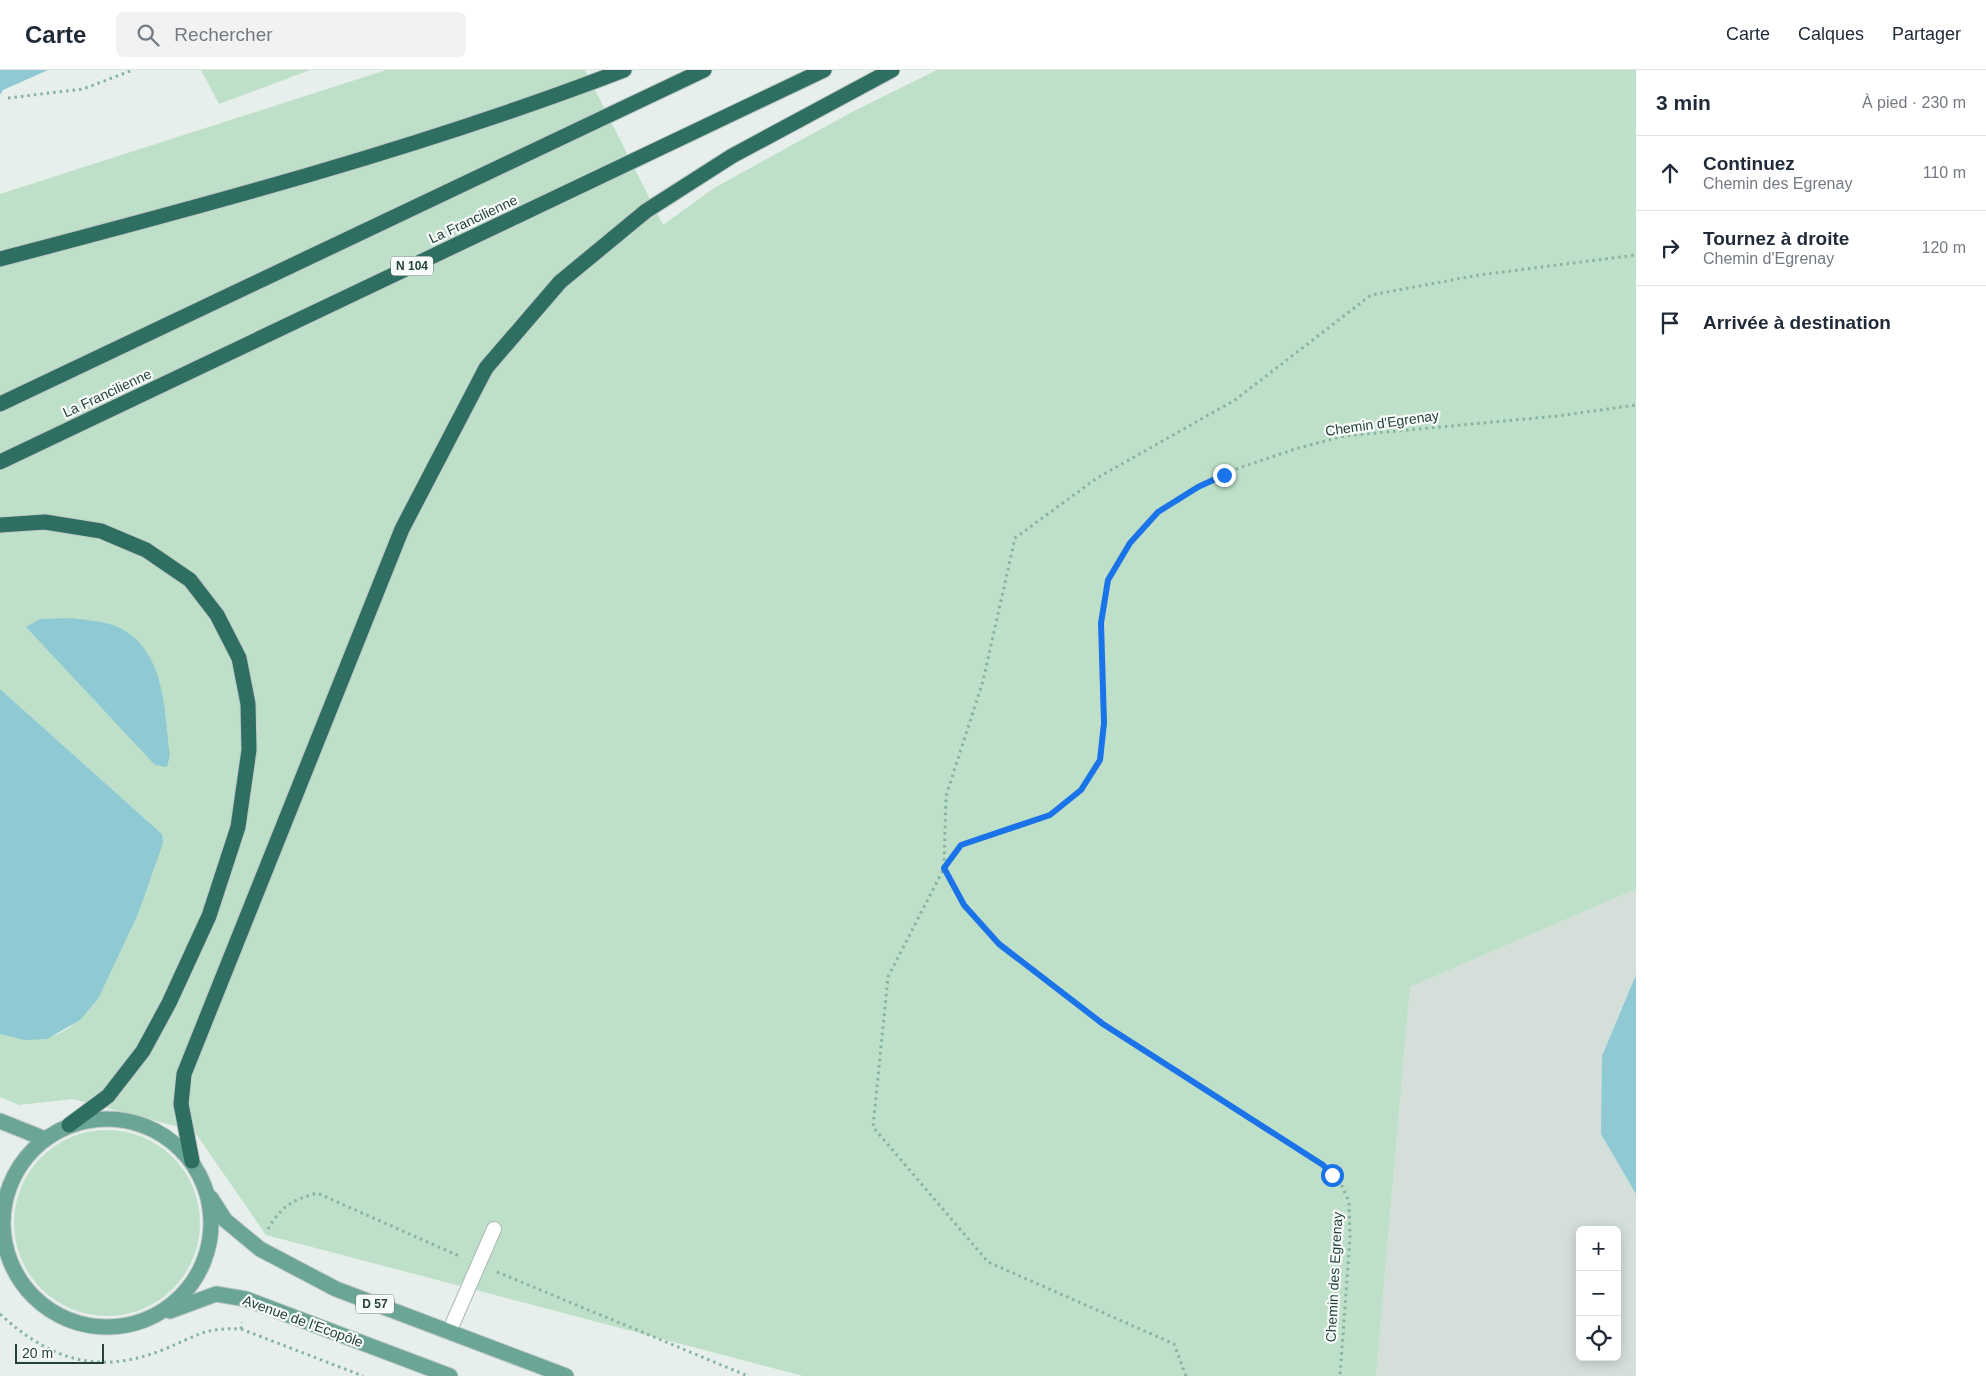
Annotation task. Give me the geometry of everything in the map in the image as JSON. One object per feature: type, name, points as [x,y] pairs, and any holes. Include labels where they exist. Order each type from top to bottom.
[{"type":"highway","points":[[0,259],[207,205],[458,129],[624,70]]},
{"type":"highway","points":[[0,404],[704,70]]},
{"type":"highway","name":"La Francilienne","points":[[0,462],[824,70]]},
{"type":"highway","points":[[192,1161],[181,1104],[184,1074],[402,529],[486,368],[560,282],[646,211],[732,156],[892,70]]},
{"type":"highway","points":[[0,525],[45,522],[101,531],[146,550],[190,580],[217,615],[239,658],[248,704],[249,750],[238,827],[209,916],[169,1003],[143,1051],[108,1096],[69,1126]]},
{"type":"main road","name":"Avenue de l'Ecopôle","points":[[208,1194],[192,1161],[168,1137],[137,1122],[103,1118],[69,1126],[45,1139],[21,1163],[3,1191],[2,1227],[10,1261],[28,1291],[54,1313],[86,1325],[121,1326],[216,1294],[246,1299],[450,1376]]},
{"type":"main road","points":[[0,1121],[45,1139]]},
{"type":"main road","points":[[154,1316],[183,1295],[203,1264],[212,1229],[208,1194]]},
{"type":"main road","name":"D 57","points":[[208,1194],[224,1220],[260,1249],[336,1289],[566,1376]]},
{"type":"lane","points":[[448,1332],[494,1229]]},
{"type":"path","points":[[8,98],[83,89],[133,70]]},
{"type":"path","points":[[944,868],[946,796],[983,681],[1015,538],[1097,478],[1235,400],[1371,295],[1479,275],[1636,255]]},
{"type":"path","name":"Chemin d'Egrenay","points":[[1186,1376],[1174,1344],[988,1262],[873,1126],[888,977],[944,868],[961,845],[1050,815],[1081,790],[1100,760],[1104,723],[1101,623],[1108,580],[1130,543],[1158,512],[1198,487],[1236,469],[1296,449],[1344,436],[1557,416],[1636,405]]},
{"type":"path","name":"Chemin des Egrenay","points":[[944,868],[964,905],[999,944],[1103,1024],[1323,1165],[1342,1186],[1349,1202],[1350,1238],[1340,1376]]},
{"type":"path","points":[[266,1234],[274,1218],[293,1200],[317,1193],[478,1264],[748,1376]]},
{"type":"path","points":[[0,1314],[23,1335],[51,1352],[88,1362],[128,1362],[164,1350],[201,1332],[220,1328],[241,1329],[363,1376]]},
{"type":"path","points":[[241,1329],[243,1315]]},
{"type":"shaded area","points":[[1636,889],[1636,1376],[1376,1376],[1410,987]]},
{"type":"green space","points":[[201,70],[310,70],[219,104]]},
{"type":"green space","points":[[386,70],[585,70],[663,225],[714,188],[852,112],[937,70],[1636,70],[1636,889],[1410,987],[1376,1376],[803,1376],[266,1235],[194,1131],[73,1099],[19,1105],[0,1097],[0,1034],[31,1039],[55,1035],[66,1030],[76,1022],[98,999],[162,834],[0,689],[0,194]]},
{"type":"green space","points":[[98,1130],[116,1130],[143,1137],[159,1145],[173,1157],[185,1171],[193,1187],[200,1214],[200,1232],[193,1259],[185,1275],[173,1289],[159,1301],[143,1309],[116,1316],[98,1316],[71,1309],[55,1301],[29,1275],[18,1250],[14,1232],[14,1214],[21,1187],[29,1171],[55,1145],[80,1134]]},
{"type":"water","points":[[0,70],[48,70],[3,90],[0,95]]},
{"type":"water","points":[[71,618],[102,622],[120,628],[135,639],[146,652],[154,667],[164,701],[170,755],[167,767],[155,765],[26,627],[40,619]]},
{"type":"water","points":[[0,689],[162,834],[163,843],[138,914],[98,999],[80,1020],[47,1039],[25,1040],[0,1034]]},
{"type":"water","points":[[1636,975],[1636,1194],[1601,1134],[1602,1056]]},
{"type":"route","points":[[1224,475],[1198,487],[1158,512],[1130,543],[1108,580],[1101,623],[1104,723],[1100,760],[1081,790],[1050,815],[961,845],[944,868],[964,905],[999,944],[1103,1024],[1323,1165],[1332,1175]]}]
